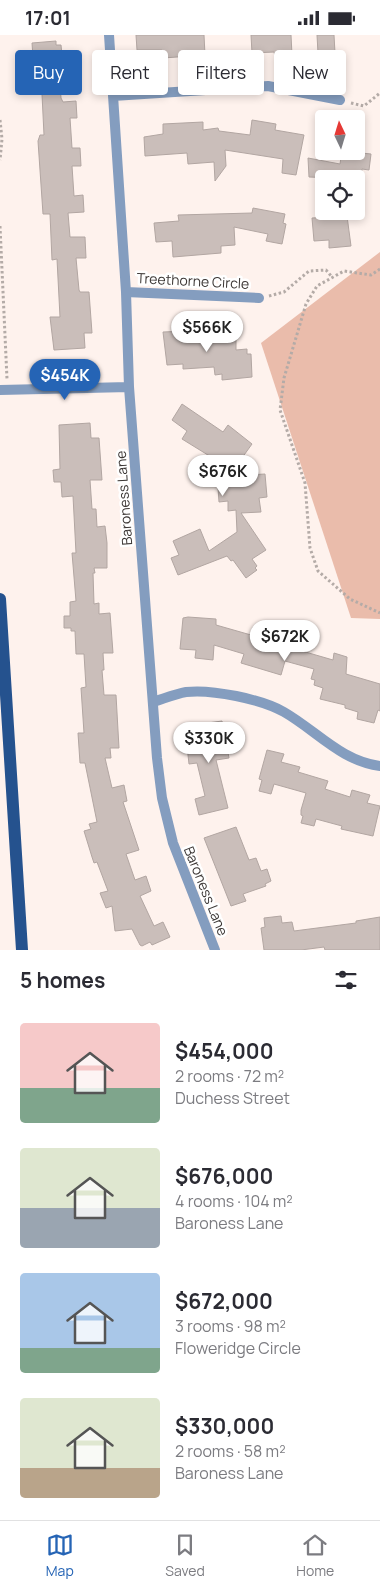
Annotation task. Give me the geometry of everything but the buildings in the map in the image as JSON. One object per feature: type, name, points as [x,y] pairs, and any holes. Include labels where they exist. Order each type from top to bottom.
[{"type":"main road","points":[[0,599],[22,950]]},
{"type":"street","name":"Baroness Lane","points":[[109,35],[126,292],[129,387],[157,758],[168,828],[215,950]]},
{"type":"street","points":[[113,96],[268,86],[340,100]]},
{"type":"street","name":"Treethorne Circle","points":[[126,292],[258,298]]},
{"type":"street","points":[[4,390],[129,387]]},
{"type":"street","points":[[153,702],[186,692],[215,693],[248,700],[283,712],[344,755],[364,764],[380,766]]},
{"type":"path","points":[[340,100],[364,105],[380,93]]},
{"type":"path","points":[[0,120],[2,139],[0,160]]},
{"type":"path","points":[[0,226],[7,339],[4,390]]},
{"type":"path","points":[[380,269],[371,275],[344,271],[317,286],[306,304],[284,378],[280,410],[305,483],[310,548],[318,571],[350,599],[380,613]]},
{"type":"path","points":[[258,298],[284,292],[309,271],[326,270],[332,277]]},
{"type":"shaded area","points":[[380,252],[380,619],[351,618],[261,343]]}]
